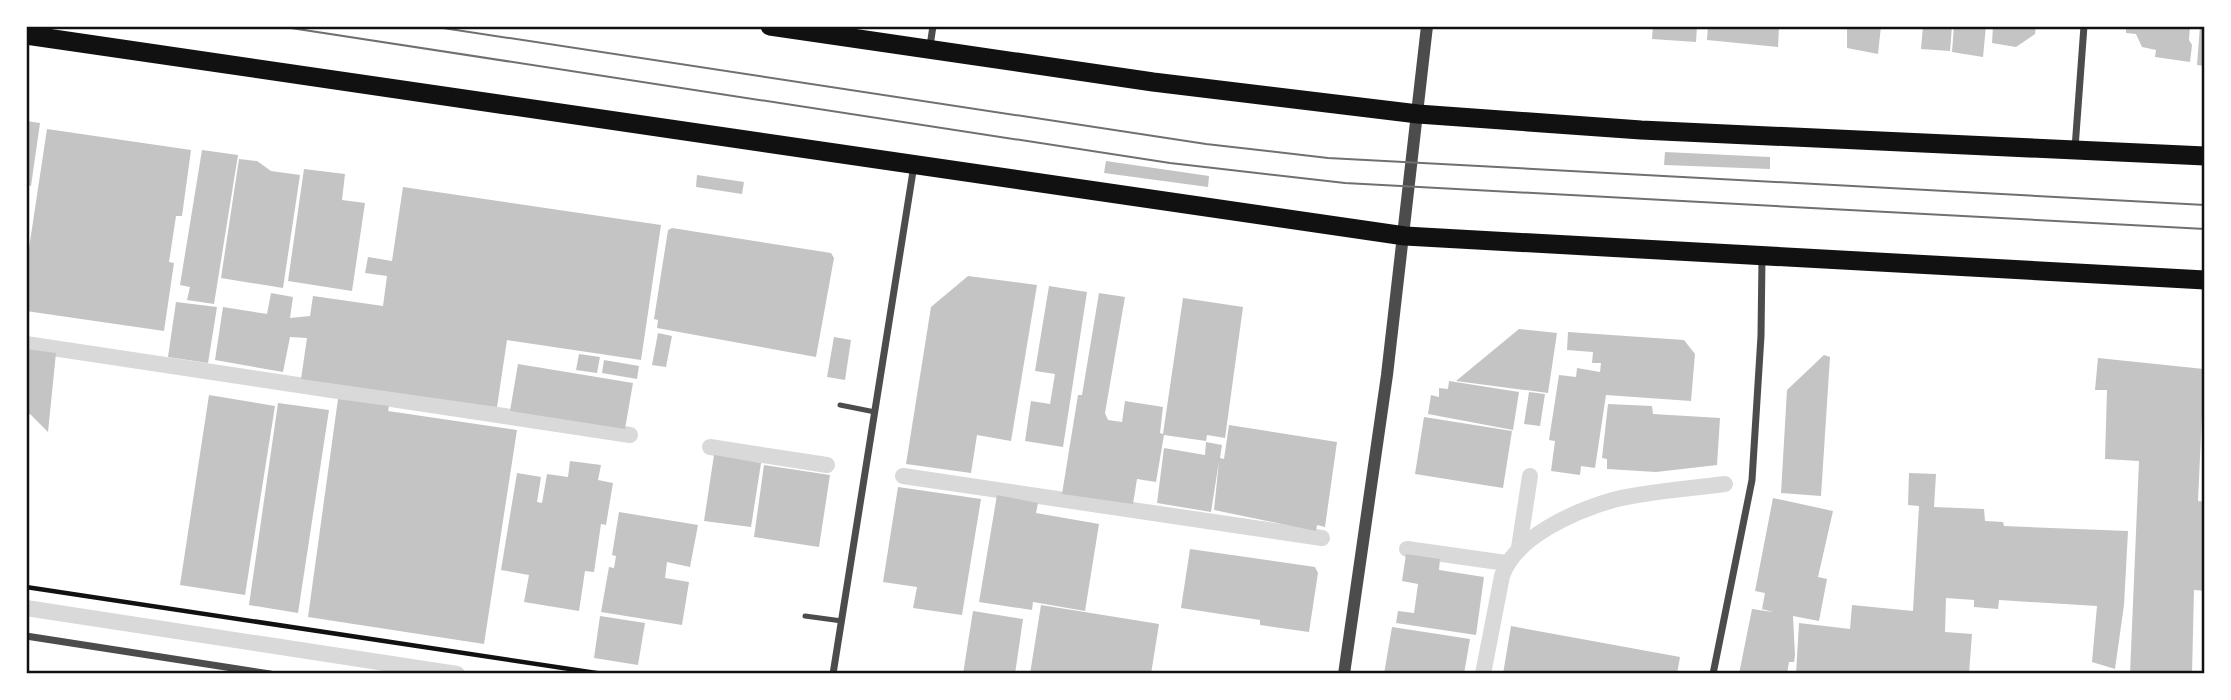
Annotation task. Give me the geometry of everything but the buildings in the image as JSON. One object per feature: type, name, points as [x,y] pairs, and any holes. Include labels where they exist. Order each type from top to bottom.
[{"type":"highway","points":[[770,26],[929,51],[1418,114],[1641,130],[2205,156]]},
{"type":"highway","points":[[26,34],[1405,236],[2205,280]]},
{"type":"street","points":[[929,51],[933,26]]},
{"type":"street","points":[[1344,674],[1405,236],[1427,26]]},
{"type":"street","points":[[2075,149],[2084,26]]},
{"type":"street","points":[[833,674],[914,164]]},
{"type":"street","points":[[1713,674],[1752,480],[1761,336],[1762,257]]},
{"type":"street","points":[[26,636],[270,674]]},
{"type":"lane","points":[[840,405],[875,412]]},
{"type":"lane","points":[[805,616],[842,621]]},
{"type":"path","points":[[26,587],[603,674]]},
{"type":"waterway","points":[[26,344],[630,435]]},
{"type":"waterway","points":[[710,447],[827,465]]},
{"type":"waterway","points":[[903,476],[1322,538]]},
{"type":"waterway","points":[[1519,548],[1530,476]]},
{"type":"waterway","points":[[1483,674],[1502,576],[1519,549],[1533,538],[1548,527],[1581,511],[1613,500],[1725,484]]},
{"type":"waterway","points":[[1407,549],[1506,563]]},
{"type":"waterway","points":[[26,608],[457,674]]},
{"type":"tram line","points":[[278,26],[1170,163],[1345,183],[2205,229]]},
{"type":"tram line","points":[[430,26],[1206,144],[1328,158],[2205,205]]}]
